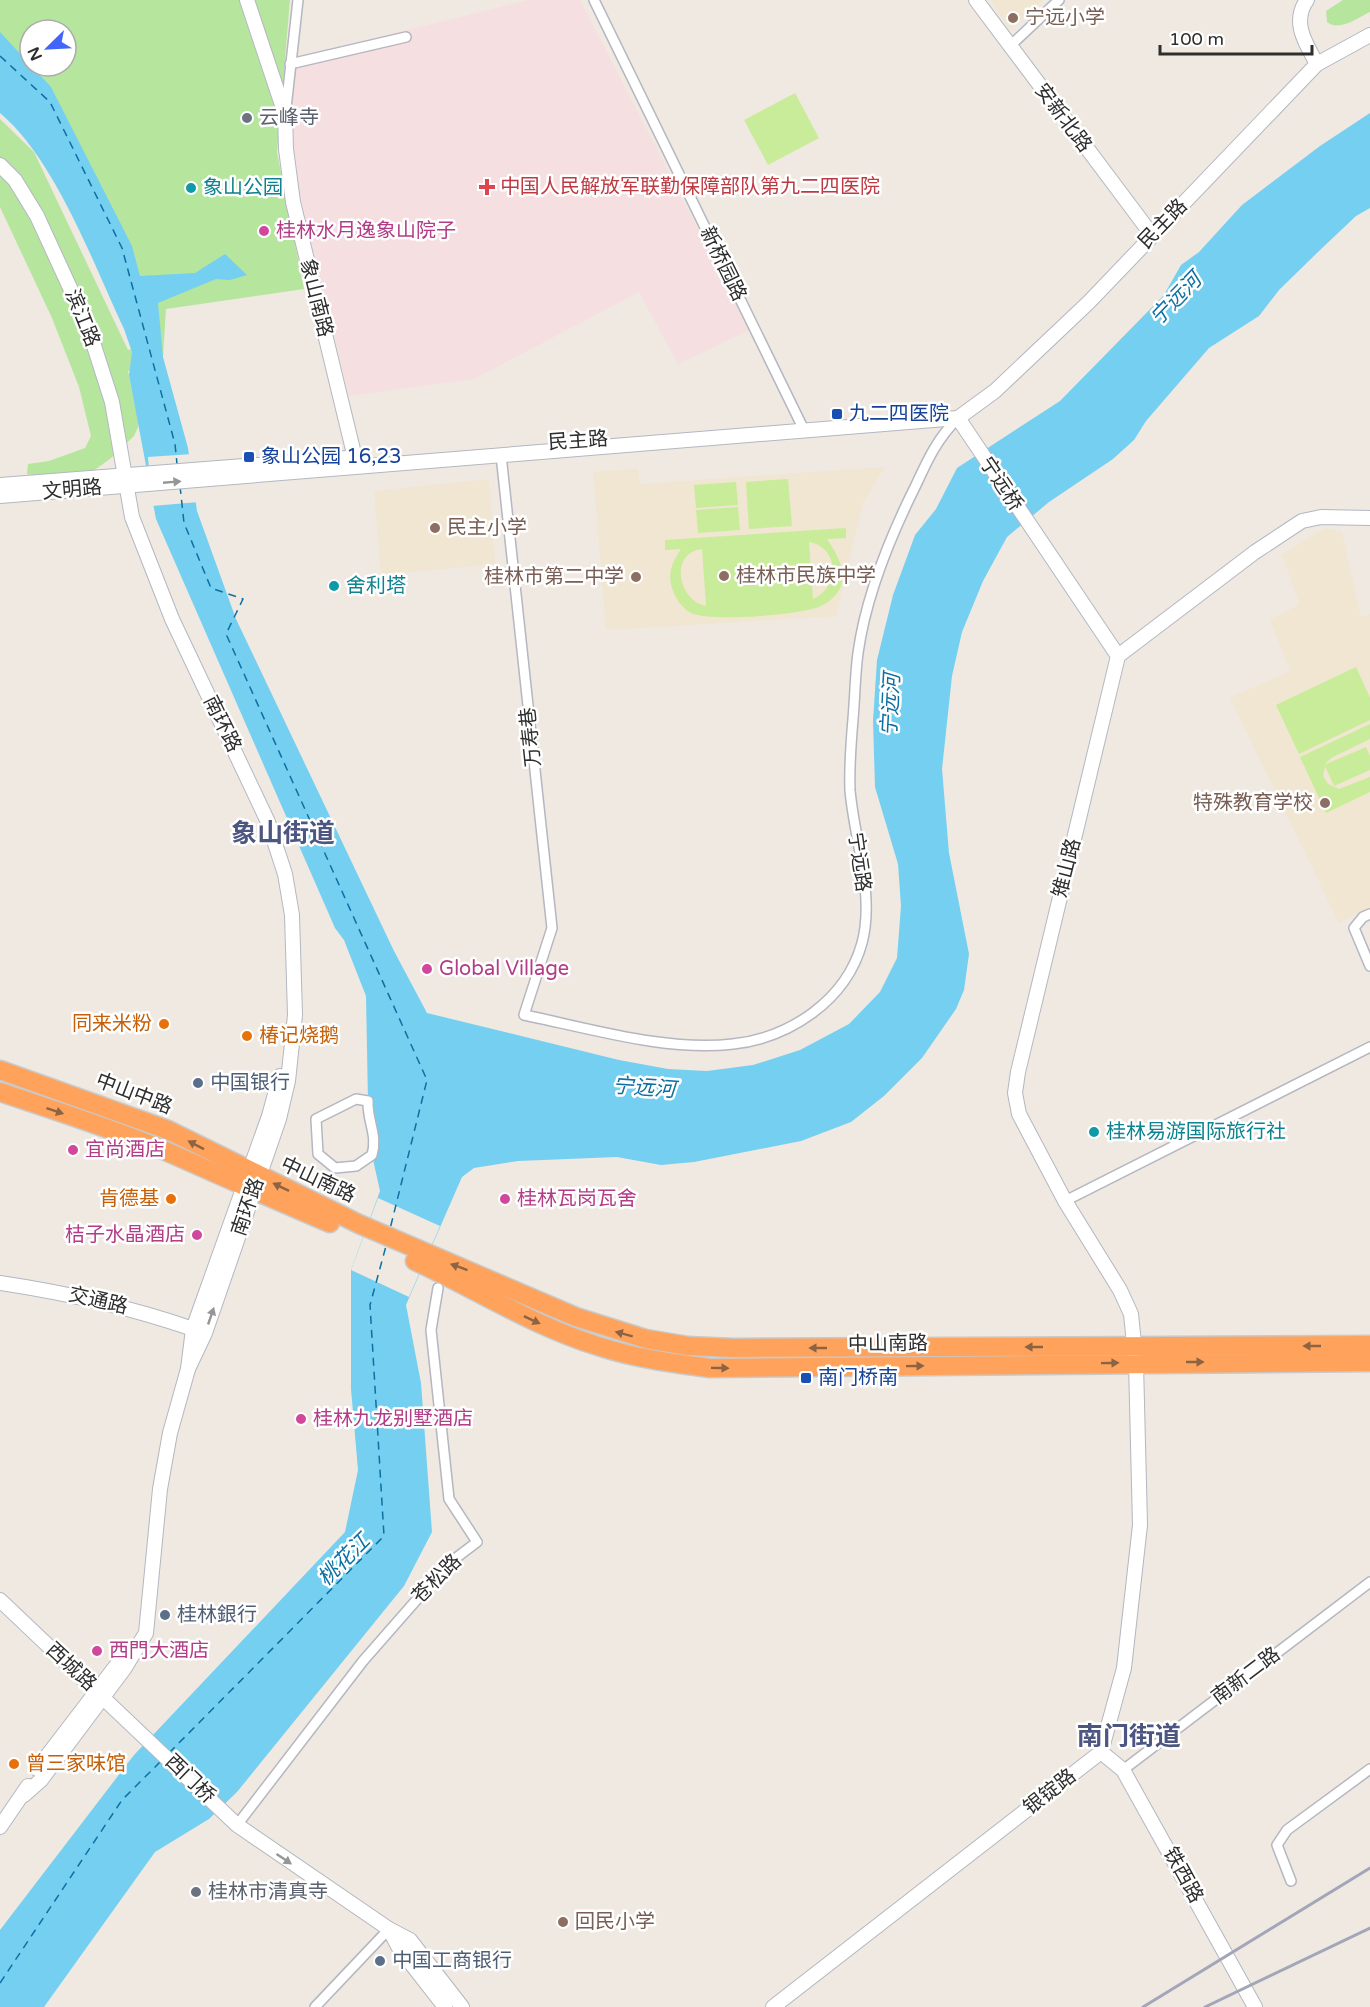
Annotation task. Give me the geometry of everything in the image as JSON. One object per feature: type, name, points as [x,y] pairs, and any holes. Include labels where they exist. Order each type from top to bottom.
[{"type":"highway","name":"中山中路","points":[[0,1070],[168,1130],[251,1182]]},
{"type":"highway","points":[[0,1092],[251,1182]]},
{"type":"highway","name":"中山南路","points":[[251,1182],[428,1261],[479,1295],[569,1336],[621,1353],[687,1365],[733,1368],[1370,1345]]},
{"type":"highway","name":"中山南路","points":[[1135,1354],[1370,1362]]},
{"type":"street","name":"象山南路","points":[[247,0],[285,114],[286,149],[293,202],[355,458]]},
{"type":"street","points":[[285,114],[298,0]]},
{"type":"street","name":"新桥园路","points":[[594,0],[803,427]]},
{"type":"street","name":"安新北路","points":[[976,0],[1152,236]]},
{"type":"street","points":[[1009,47],[1044,17],[1059,0]]},
{"type":"street","points":[[1307,0],[1299,20],[1302,36],[1317,64]]},
{"type":"street","name":"民主路","points":[[199,474],[501,455],[913,417],[958,418],[995,391],[1089,302],[1317,64],[1370,34]]},
{"type":"street","points":[[290,64],[406,37]]},
{"type":"street","name":"滨江路","points":[[0,165],[15,180],[37,216],[88,327],[112,402],[125,480]]},
{"type":"street","name":"宁远桥","points":[[958,418],[1118,656]]},
{"type":"street","name":"宁远路","points":[[524,1015],[660,1041],[707,1046],[732,1044],[756,1041],[780,1032],[820,1008],[846,980],[862,942],[865,921],[863,873],[852,819],[849,772],[858,652],[868,608],[893,531],[940,435],[958,418]]},
{"type":"street","name":"民主路","points":[[199,474],[355,458],[803,427]]},
{"type":"street","name":"万寿巷","points":[[501,455],[552,928],[524,1015]]},
{"type":"street","name":"文明路","points":[[0,496],[125,480],[199,474]]},
{"type":"street","name":"文明路","points":[[0,485],[125,480]]},
{"type":"street","name":"南环路","points":[[0,1827],[24,1795],[41,1780],[148,1616],[160,1489],[170,1433],[188,1370],[204,1333],[251,1182],[279,1079],[294,967],[292,915],[285,874],[268,822],[172,619],[135,526],[125,480]]},
{"type":"street","points":[[1118,656],[1255,552],[1302,522],[1321,517],[1370,518]]},
{"type":"street","name":"雉山路","points":[[1118,656],[1015,1093],[1019,1114],[1065,1201],[1120,1290],[1131,1314],[1135,1354]]},
{"type":"street","points":[[1370,914],[1363,917],[1354,928],[1370,966]]},
{"type":"street","points":[[1065,1201],[1370,1047]]},
{"type":"street","points":[[356,1099],[368,1101],[367,1119],[375,1133],[372,1155],[356,1166],[335,1168],[318,1154],[316,1119],[356,1099]]},
{"type":"street","name":"南环路","points":[[188,1370],[193,1329],[251,1182]]},
{"type":"street","name":"交通路","points":[[0,1283],[87,1297],[134,1309],[193,1329]]},
{"type":"street","name":"苍松路","points":[[237,1825],[363,1661],[448,1564],[477,1542],[449,1499],[431,1330],[438,1288]]},
{"type":"street","points":[[1101,1752],[1124,1668],[1140,1525],[1135,1354]]},
{"type":"street","name":"南新二路","points":[[1123,1770],[1370,1582]]},
{"type":"street","name":"西城路","points":[[0,1600],[143,1734]]},
{"type":"street","name":"西门桥","points":[[143,1734],[237,1825],[389,1929],[410,1940],[462,2007]]},
{"type":"street","name":"铁西路","points":[[1101,1752],[1123,1770],[1255,2007]]},
{"type":"street","name":"银锭路","points":[[773,2007],[1101,1752]]},
{"type":"street","points":[[1291,1881],[1277,1845],[1287,1830],[1370,1769]]},
{"type":"street","points":[[315,2007],[389,1929],[399,1948],[445,2007]]},
{"type":"shaded area","name":"中国人民解放军联勤保障部队第九二四医院","points":[[530,0],[580,0],[750,330],[678,364],[639,292],[474,379],[349,396],[295,175],[291,123],[296,57]]},
{"type":"shaded area","name":"宁远小学","points":[[990,0],[1043,0],[1010,29]]},
{"type":"shaded area","name":"桂林市民族中学","points":[[885,467],[863,503],[836,616],[606,630],[593,472],[638,469],[640,484]]},
{"type":"shaded area","name":"民主小学","points":[[489,479],[495,564],[381,575],[374,491]]},
{"type":"shaded area","name":"特殊教育学校","points":[[1325,528],[1342,532],[1361,617],[1370,614],[1370,907],[1339,923],[1230,698],[1290,671],[1270,620],[1300,604],[1282,555]]},
{"type":"green space","name":"象山公园","points":[[0,0],[290,0],[277,152],[304,289],[166,309],[163,357],[128,371],[139,425],[134,436],[110,459],[93,471],[42,477],[27,474],[28,464],[49,461],[85,448],[91,436],[79,387],[52,318],[0,207],[0,119],[34,152],[128,350],[154,340],[19,78],[78,78],[78,18],[18,18],[18,77],[0,42]]},
{"type":"green space","points":[[1343,0],[1370,0],[1370,12],[1342,25],[1332,25],[1327,22],[1326,11]]},
{"type":"green space","points":[[795,93],[819,138],[768,165],[744,120]]},
{"type":"green space","points":[[788,479],[792,526],[749,529],[746,482]]},
{"type":"green space","points":[[736,482],[738,505],[696,508],[694,485]]},
{"type":"green space","points":[[738,507],[740,530],[698,533],[696,510]]},
{"type":"green space","points":[[846,528],[846,538],[827,539],[841,567],[843,576],[841,585],[830,600],[819,607],[808,610],[774,615],[702,616],[691,613],[673,592],[670,577],[681,549],[665,550],[665,540]],"holes":[[[809,542],[826,552],[833,568],[828,586],[813,599]],[[702,549],[706,606],[689,596],[681,577],[681,567],[685,559],[692,552]]]},
{"type":"green space","points":[[1356,667],[1370,698],[1370,720],[1299,754],[1276,705]]},
{"type":"green space","points":[[1370,724],[1370,739],[1331,758],[1324,765],[1366,747],[1370,756],[1370,770],[1334,786],[1325,766],[1323,776],[1328,784],[1339,789],[1370,777],[1370,792],[1326,813],[1300,757]]},
{"type":"water","points":[[0,32],[18,51],[18,78],[43,78],[51,87],[132,246],[140,276],[195,273],[225,254],[247,275],[230,280],[216,279],[158,303],[163,357],[188,448],[197,511],[236,619],[394,951],[427,1013],[619,1060],[668,1069],[707,1071],[753,1065],[800,1050],[849,1024],[880,992],[897,958],[901,906],[898,864],[875,787],[873,721],[877,660],[893,595],[915,535],[936,509],[957,468],[1060,401],[1164,295],[1181,265],[1199,252],[1242,205],[1320,146],[1370,113],[1370,208],[1356,216],[1319,251],[1279,290],[1259,316],[1209,348],[1146,421],[1134,440],[1113,459],[1049,502],[1007,537],[983,581],[962,632],[952,676],[942,769],[949,853],[969,954],[964,990],[956,1009],[922,1058],[884,1096],[851,1122],[801,1141],[694,1162],[661,1165],[617,1157],[518,1161],[474,1168],[462,1177],[406,1305],[421,1383],[432,1532],[404,1586],[237,1792],[209,1819],[155,1852],[44,2007],[0,2007],[0,1930],[134,1755],[345,1532],[358,1470],[351,1389],[351,1270],[380,1191],[372,1155],[368,1101],[366,996],[344,940],[335,928],[156,519],[129,375],[132,352],[124,329],[86,244],[55,184],[20,133],[0,113]]},
{"type":"pier","points":[[192,454],[199,502],[152,506],[148,457]]},
{"type":"pier","points":[[378,1198],[440,1226],[409,1297],[351,1270]]},
{"type":"ferry route","points":[[0,56],[50,102],[122,248],[175,444],[177,464]]},
{"type":"ferry route","points":[[180,486],[184,523],[211,588],[243,599],[226,634],[427,1080],[390,1229]]},
{"type":"ferry route","points":[[169,1753],[384,1536],[370,1305],[386,1246]]},
{"type":"ferry route","points":[[0,1983],[122,1800],[161,1761]]},
{"type":"railway","points":[[1143,2007],[1370,1868]]},
{"type":"railway","points":[[1205,2007],[1370,1928]]},
{"type":"place","name":"宁远小学","points":[[1013,18]]},
{"type":"place","name":"云峰寺","points":[[247,118]]},
{"type":"place","name":"中国人民解放军联勤保障部队第九二四医院","points":[[487,187]]},
{"type":"place","name":"象山公园","points":[[191,188]]},
{"type":"place","name":"桂林水月逸象山院子","points":[[264,231]]},
{"type":"place","name":"九二四医院","points":[[837,414]]},
{"type":"place","name":"象山公园 16,23","points":[[249,457]]},
{"type":"place","name":"民主小学","points":[[435,528]]},
{"type":"place","name":"桂林市民族中学","points":[[724,576]]},
{"type":"place","name":"桂林市第二中学","points":[[636,577]]},
{"type":"place","name":"舍利塔","points":[[334,586]]},
{"type":"place","name":"特殊教育学校","points":[[1325,803]]},
{"type":"place","name":"Global Village","points":[[427,969]]},
{"type":"place","name":"同来米粉","points":[[164,1024]]},
{"type":"place","name":"椿记烧鹅","points":[[247,1036]]},
{"type":"place","name":"中国银行","points":[[198,1083]]},
{"type":"place","name":"桂林易游国际旅行社","points":[[1094,1132]]},
{"type":"place","name":"宜尚酒店","points":[[73,1150]]},
{"type":"place","name":"肯德基","points":[[171,1199]]},
{"type":"place","name":"桂林瓦岗瓦舍","points":[[505,1199]]},
{"type":"place","name":"桔子水晶酒店","points":[[197,1235]]},
{"type":"place","name":"南门桥南","points":[[806,1378]]},
{"type":"place","name":"桂林九龙别墅酒店","points":[[301,1419]]},
{"type":"place","name":"桂林銀行","points":[[165,1615]]},
{"type":"place","name":"西門大酒店","points":[[97,1651]]},
{"type":"place","name":"曾三家味馆","points":[[14,1764]]},
{"type":"place","name":"桂林市清真寺","points":[[196,1892]]},
{"type":"place","name":"回民小学","points":[[563,1922]]},
{"type":"place","name":"中国工商银行","points":[[380,1961]]},
{"type":"district","name":"象山街道","points":[[283,833]]},
{"type":"district","name":"南门街道","points":[[1129,1736]]},
{"type":"water label","name":"宁远河","points":[[1176,299]]},
{"type":"water label","name":"宁远河","points":[[891,705]]},
{"type":"water label","name":"宁远河","points":[[644,1088]]},
{"type":"water label","name":"桃花江","points":[[344,1560]]}]
